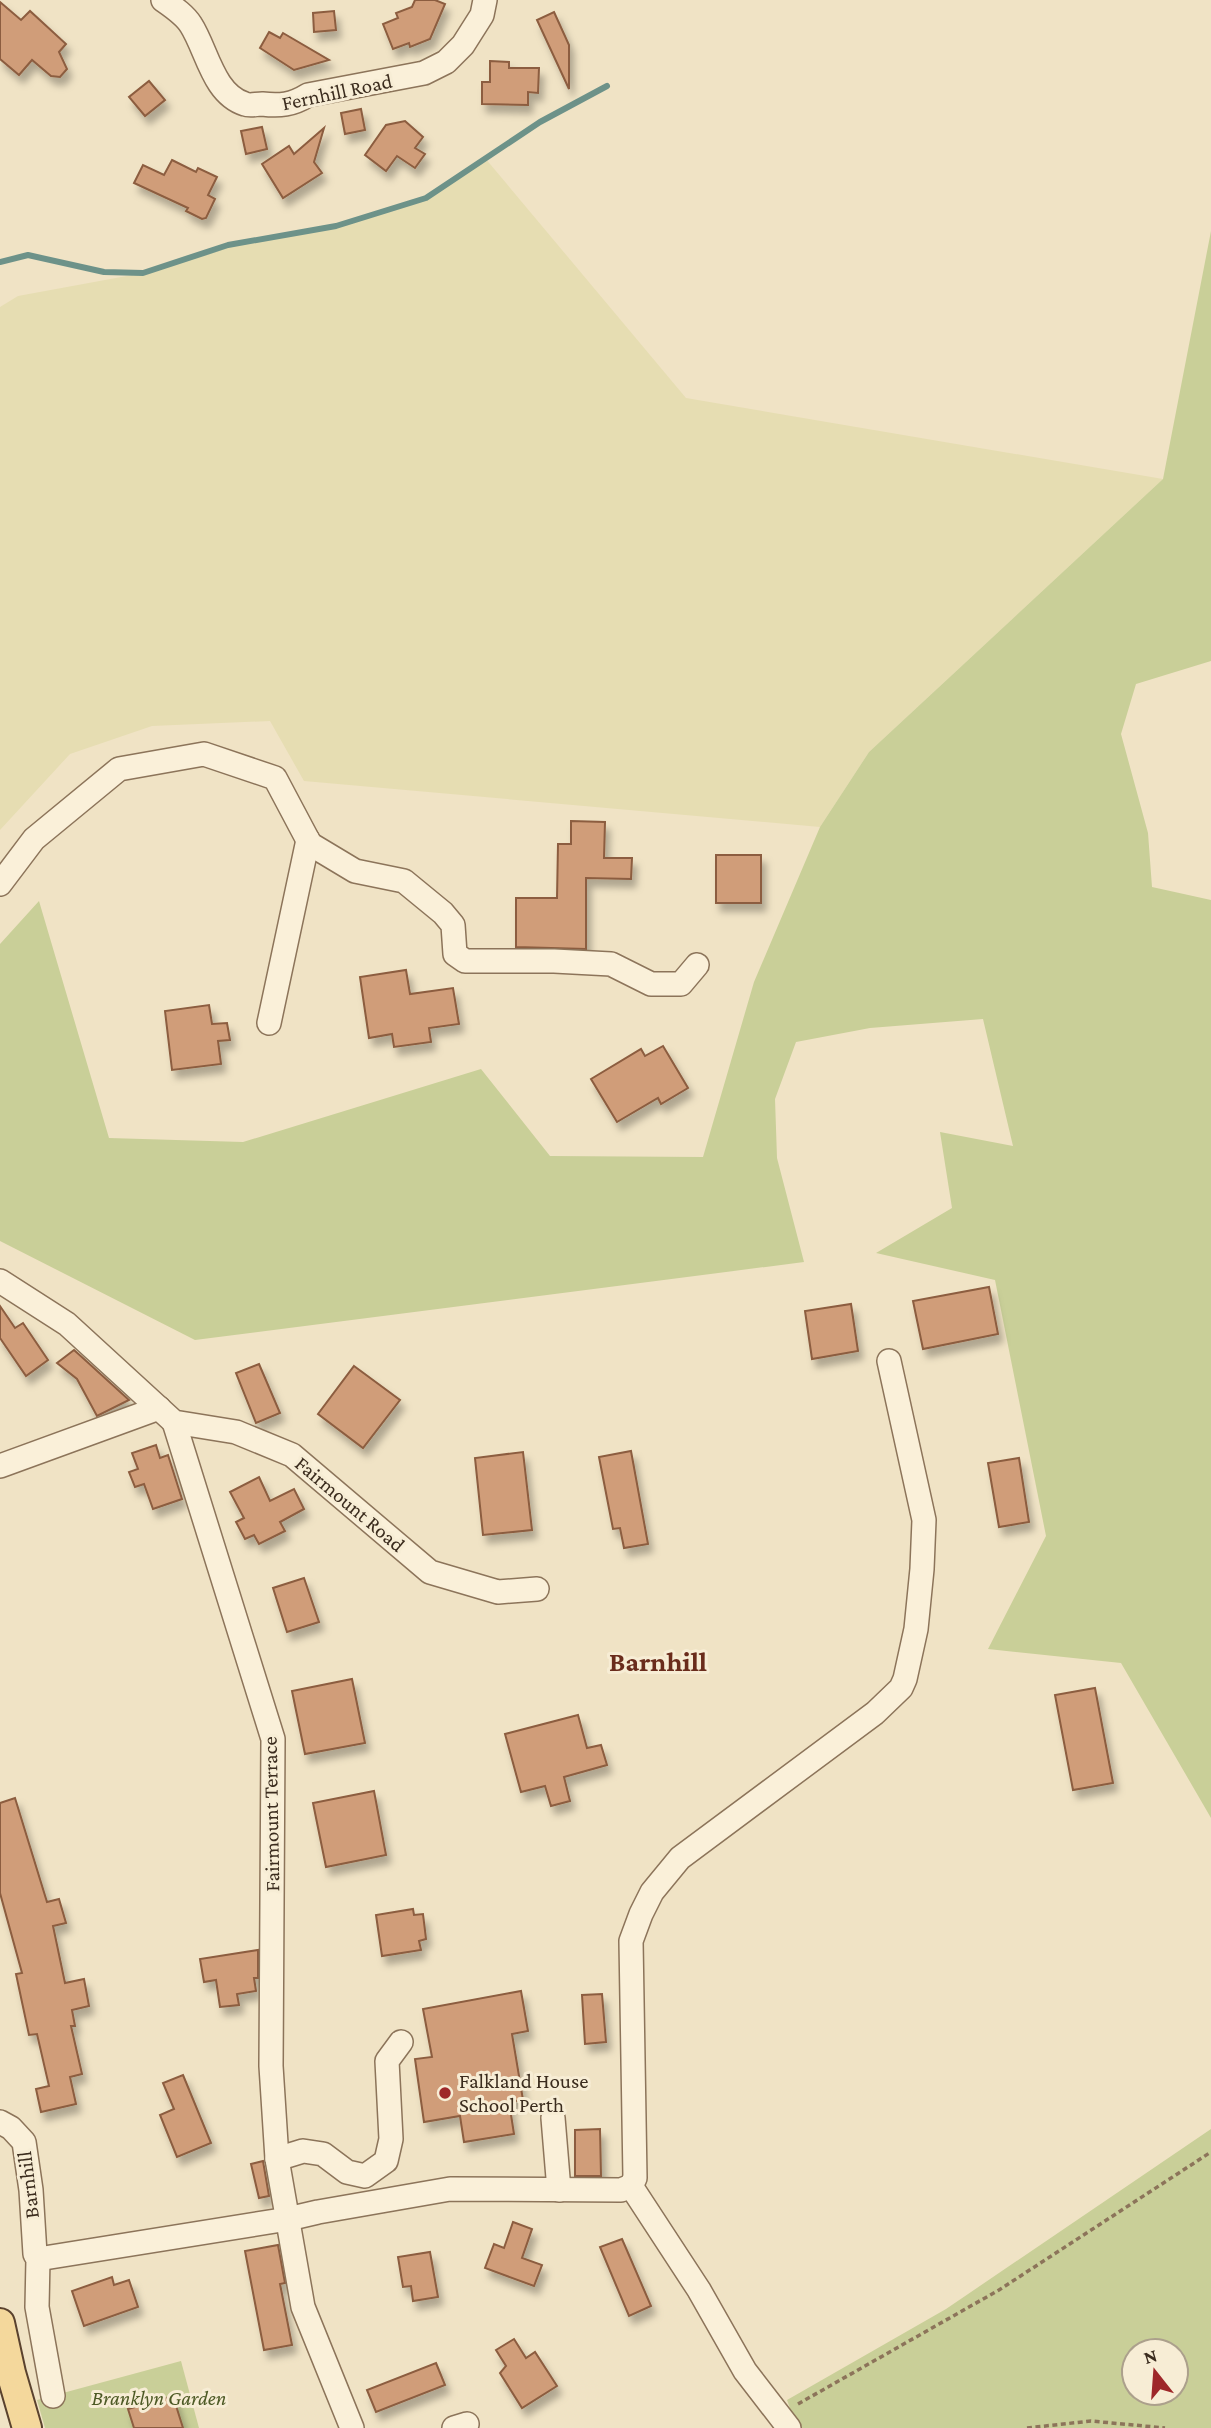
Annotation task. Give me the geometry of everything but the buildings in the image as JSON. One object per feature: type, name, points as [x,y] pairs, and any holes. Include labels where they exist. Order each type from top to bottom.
[{"type":"main road","points":[[0,2323],[10,2373],[27,2428]]},
{"type":"street","name":"Fernhill Road","points":[[163,0],[191,24],[215,75],[233,97],[247,105],[275,106],[293,103],[308,95],[424,73],[446,62],[463,45],[482,15],[485,0]]},
{"type":"street","points":[[0,884],[34,839],[119,769],[204,754],[275,778],[310,844],[355,871],[404,881],[443,913],[453,925],[455,954],[465,961],[611,964],[651,984],[681,984],[697,965]]},
{"type":"street","points":[[269,1023],[308,840]]},
{"type":"street","points":[[0,1281],[67,1324],[167,1415]]},
{"type":"street","points":[[38,2259],[288,2220],[318,2212],[450,2189],[621,2190],[631,2186],[635,2178],[632,1941],[652,1892],[680,1858],[875,1713],[901,1688],[916,1629],[924,1520],[889,1361]]},
{"type":"street","points":[[0,1466],[167,1415]]},
{"type":"street","name":"Fairmount Terrace","points":[[167,1415],[198,1520],[273,1739],[264,1809],[271,2066],[277,2159],[303,2307],[352,2428]]},
{"type":"street","name":"Fairmount Road","points":[[167,1415],[236,1432],[292,1455],[430,1572],[498,1592],[537,1589]]},
{"type":"street","points":[[277,2159],[303,2151],[323,2154],[347,2172],[365,2176],[386,2161],[391,2139],[387,2061],[401,2042]]},
{"type":"street","points":[[553,2118],[559,2190]]},
{"type":"street","name":"Barnhill","points":[[0,2122],[11,2128],[24,2142],[31,2190],[35,2254],[38,2259],[37,2307],[53,2396]]},
{"type":"street","points":[[631,2186],[699,2290],[745,2371],[783,2421]]},
{"type":"path","points":[[783,2421],[812,2397],[999,2290],[1211,2152]]},
{"type":"path","points":[[1027,2428],[1091,2421],[1165,2428]]},
{"type":"shaded area","points":[[485,158],[686,398],[1163,479],[869,752],[820,827],[304,781],[270,721],[152,726],[70,754],[0,830],[0,307],[18,296],[143,273],[228,245],[336,226],[426,198]]},
{"type":"green space","points":[[1211,231],[1211,661],[1136,684],[1121,734],[1148,833],[1152,887],[1211,900],[1211,1818],[1121,1663],[988,1649],[1046,1536],[995,1280],[876,1253],[952,1208],[940,1132],[1013,1146],[983,1019],[870,1028],[796,1042],[775,1099],[777,1158],[804,1262],[195,1340],[0,1241],[0,944],[39,901],[109,1138],[243,1142],[481,1069],[550,1156],[703,1157],[754,982],[820,827],[869,752],[1163,479]]},
{"type":"green space","points":[[1211,2129],[1211,2428],[797,2428],[787,2400],[946,2309]]},
{"type":"green space","name":"Branklyn Garden","points":[[181,2361],[199,2428],[45,2428],[37,2400]]},
{"type":"waterway","points":[[0,262],[28,255],[104,272],[143,273],[228,245],[336,226],[426,198],[540,122],[607,86]]},
{"type":"place","name":"Falkland House School Perth","points":[[445,2093]]},
{"type":"district","name":"Barnhill","points":[[658,1661]]}]
